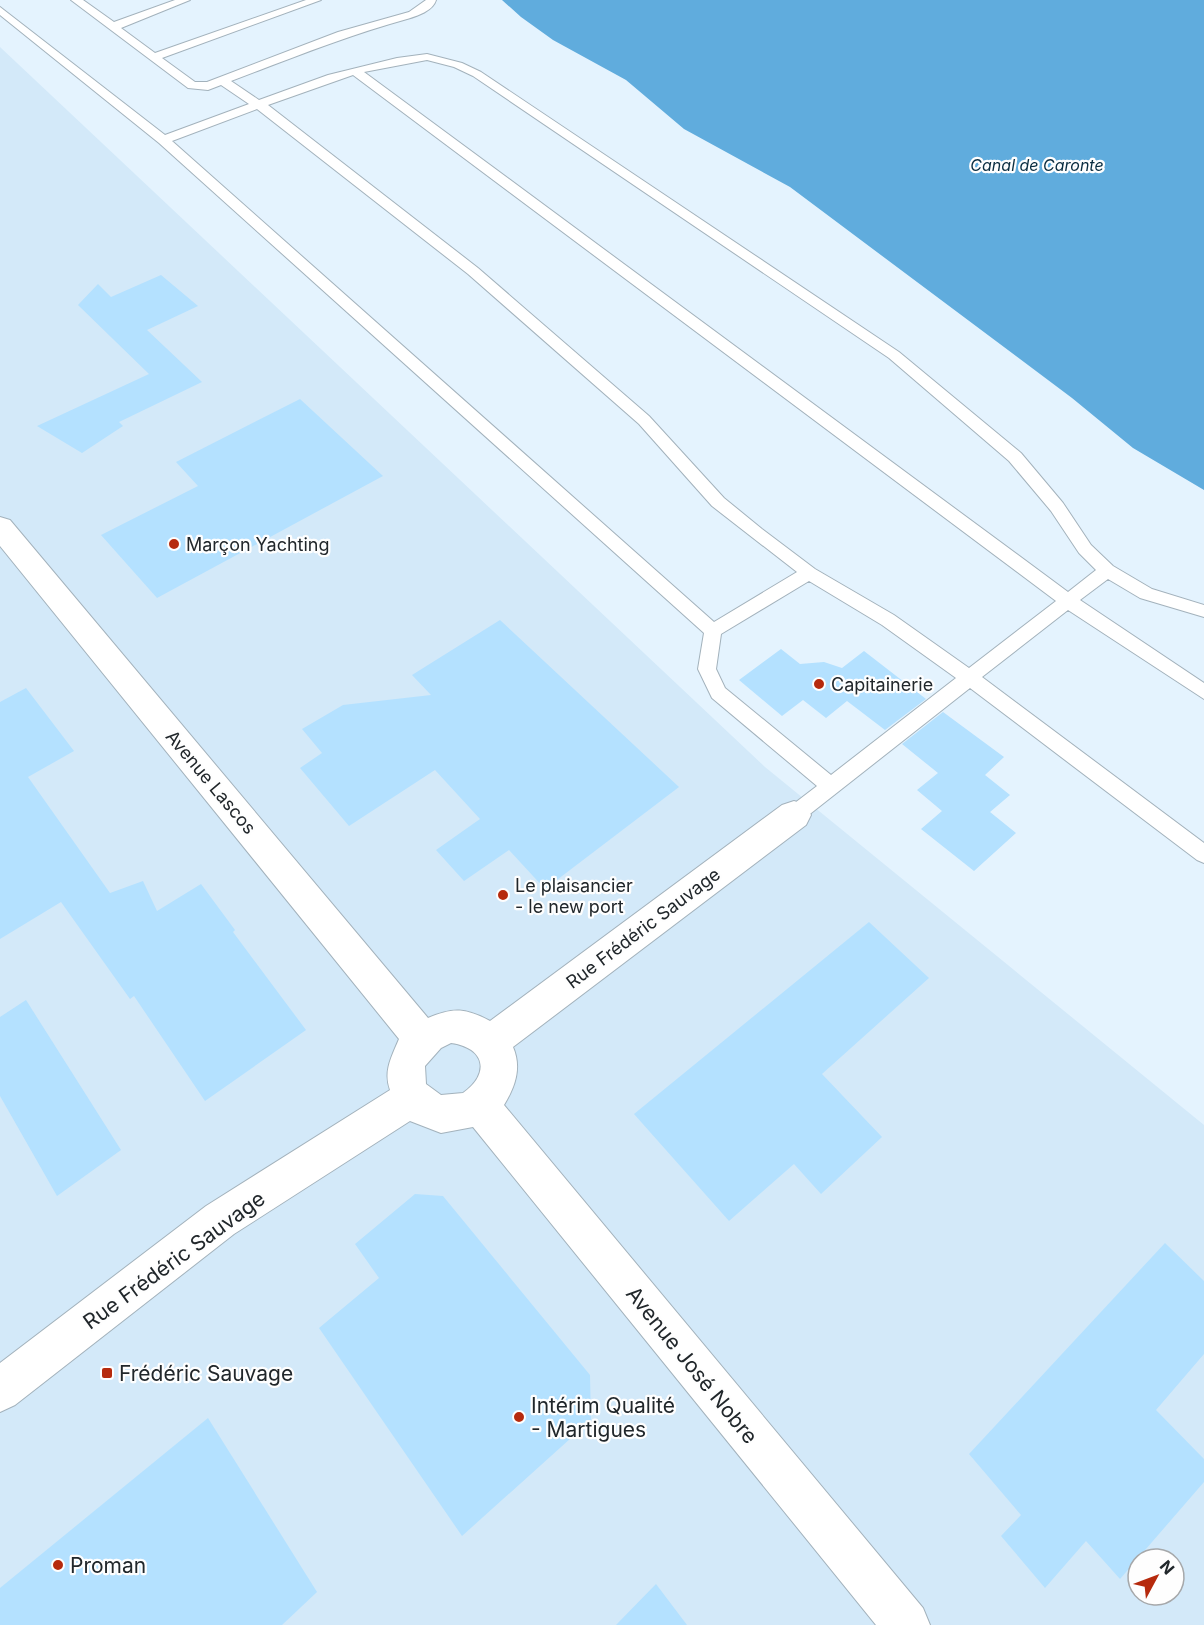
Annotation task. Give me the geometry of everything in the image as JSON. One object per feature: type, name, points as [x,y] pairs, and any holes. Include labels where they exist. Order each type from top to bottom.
[{"type":"street","name":"Avenue Lascos","points":[[0,527],[422,1038]]},
{"type":"street","name":"Rue Frédéric Sauvage","points":[[491,1042],[794,815]]},
{"type":"street","points":[[450,1026],[466,1027],[479,1032],[491,1042],[497,1054],[497,1081],[490,1095],[479,1105],[456,1114],[443,1114],[421,1106],[413,1097],[407,1086],[405,1073],[412,1048],[422,1038],[435,1030],[450,1026]]},
{"type":"street","name":"Rue Frédéric Sauvage","points":[[0,1390],[220,1220],[413,1097]]},
{"type":"street","name":"Avenue José Nobre","points":[[479,1105],[906,1625]]},
{"type":"lane","points":[[76,0],[192,85],[208,86],[342,34],[413,14],[430,4],[431,0]]},
{"type":"lane","points":[[112,27],[185,0]]},
{"type":"lane","points":[[154,57],[316,0]]},
{"type":"lane","points":[[0,10],[163,140],[713,631]]},
{"type":"lane","points":[[163,140],[255,104],[355,71],[427,57],[458,65],[477,74],[894,355],[1015,457],[1057,507],[1085,549],[1107,570],[1146,594],[1204,611]]},
{"type":"lane","points":[[355,71],[1068,601],[1204,692]]},
{"type":"lane","points":[[222,81],[276,116],[472,271],[644,420],[718,502],[809,573],[888,621],[970,678],[1204,854]]},
{"type":"lane","points":[[794,815],[1107,570]]},
{"type":"lane","points":[[809,573],[713,631],[706,669],[718,693],[831,786]]},
{"type":"shaded area","points":[[0,47],[765,767],[1204,1125],[1204,1625],[0,1625]]},
{"type":"water","name":"Canal de Caronte","points":[[502,0],[1204,0],[1204,490],[1133,448],[1072,398],[790,187],[684,129],[626,80],[553,40]]},
{"type":"building","points":[[161,275],[198,306],[147,330],[202,382],[119,422],[123,426],[82,453],[37,426],[149,374],[78,305],[98,284],[111,297]]},
{"type":"building","points":[[300,399],[383,476],[157,598],[101,535],[198,486],[176,462]]},
{"type":"building","points":[[500,620],[679,787],[545,889],[509,850],[464,881],[436,850],[480,819],[435,770],[349,826],[300,768],[322,753],[302,729],[343,705],[431,695],[412,675]]},
{"type":"building","points":[[781,649],[800,664],[824,662],[842,668],[864,651],[926,699],[885,730],[847,701],[826,718],[803,700],[782,716],[739,680]]},
{"type":"building","points":[[26,688],[74,751],[28,777],[110,893],[143,881],[157,911],[201,884],[235,930],[233,932],[306,1030],[205,1101],[134,996],[130,999],[61,902],[0,939],[0,702]]},
{"type":"building","points":[[943,712],[1004,757],[985,775],[1010,795],[990,812],[1016,833],[974,871],[921,829],[942,811],[917,790],[938,773],[902,744]]},
{"type":"building","points":[[869,922],[929,978],[822,1074],[882,1137],[821,1194],[794,1164],[729,1221],[634,1114]]},
{"type":"building","points":[[26,1000],[121,1150],[57,1196],[0,1096],[0,1017]]},
{"type":"building","points":[[415,1194],[443,1196],[590,1375],[591,1420],[462,1536],[319,1328],[379,1278],[355,1244]]},
{"type":"building","points":[[1165,1243],[1204,1281],[1204,1354],[1156,1410],[1204,1459],[1204,1482],[1148,1547],[1126,1547],[1126,1572],[1120,1579],[1086,1541],[1045,1588],[1001,1536],[1021,1515],[969,1454]]},
{"type":"building","points":[[208,1418],[317,1592],[282,1625],[0,1625],[0,1588]]},
{"type":"building","points":[[656,1584],[687,1625],[616,1625]]},
{"type":"place","name":"Marçon Yachting","points":[[174,544]]},
{"type":"place","name":"Capitainerie","points":[[819,684]]},
{"type":"place","name":"Le plaisancier - le new port","points":[[503,895]]},
{"type":"place","name":"Frédéric Sauvage","points":[[107,1373]]},
{"type":"place","name":"Intérim Qualité - Martigues","points":[[519,1417]]},
{"type":"place","name":"Proman","points":[[58,1565]]}]
